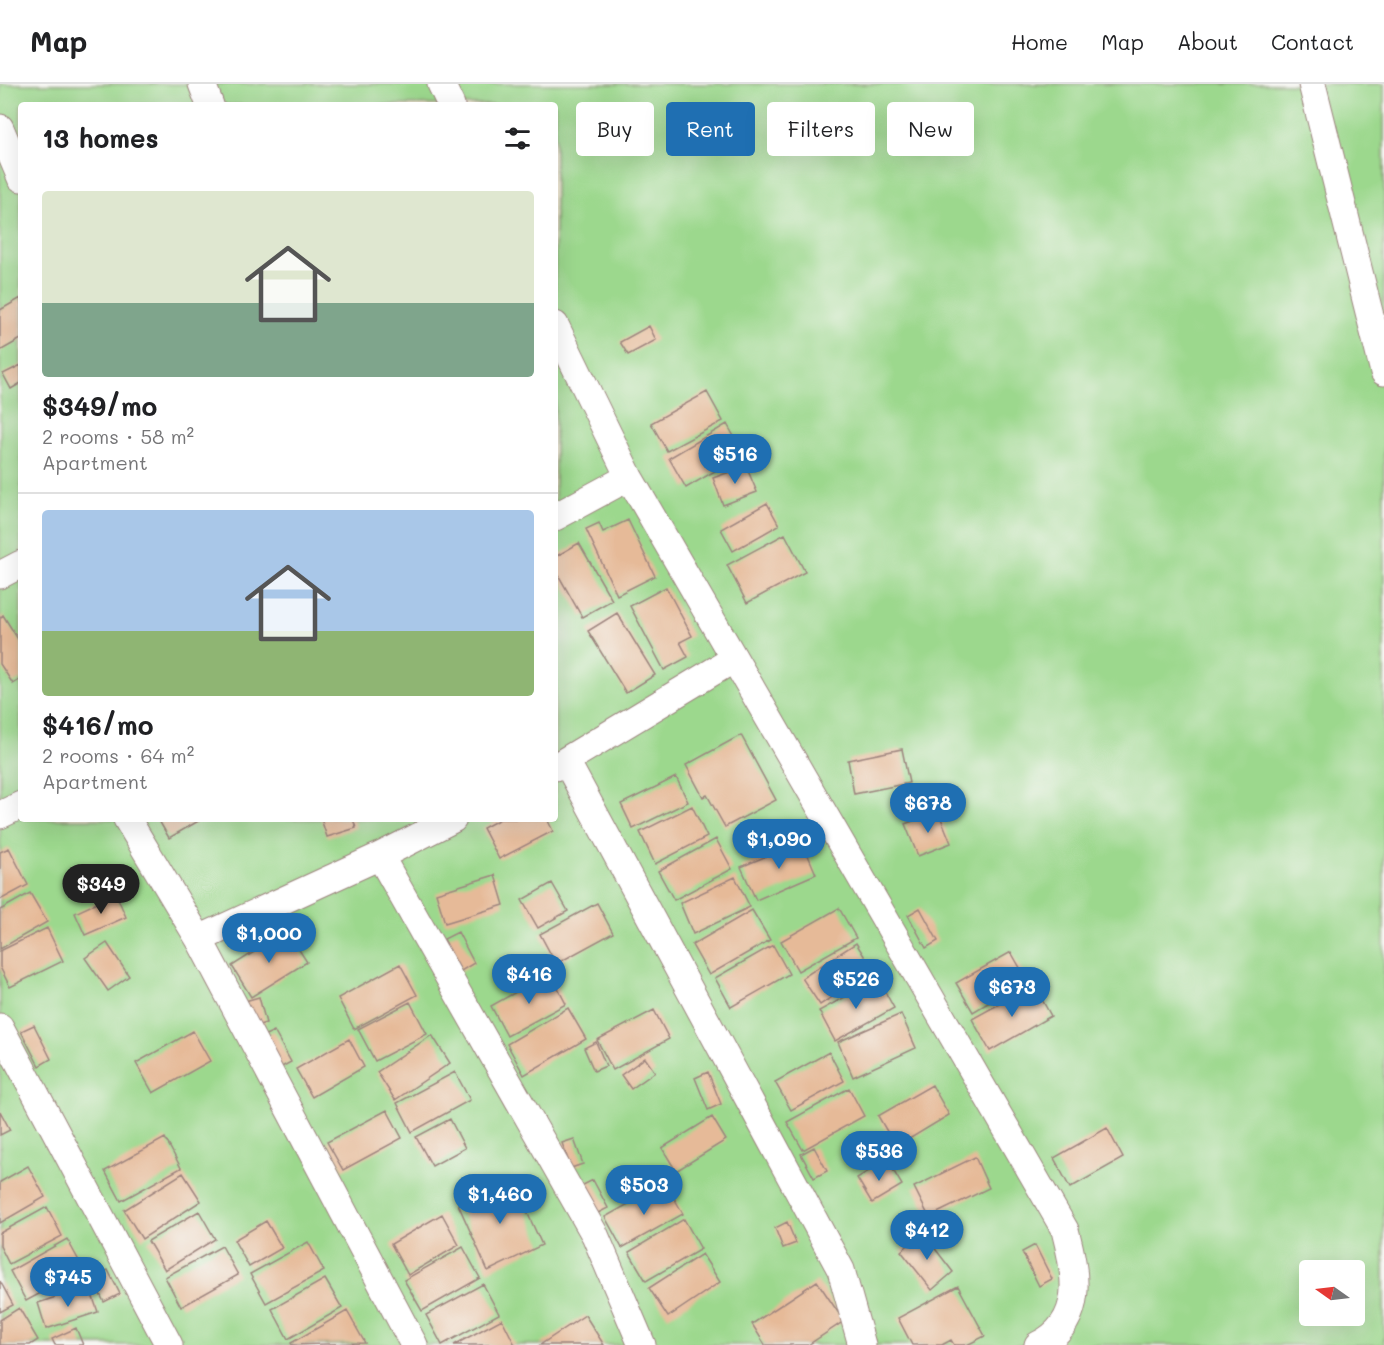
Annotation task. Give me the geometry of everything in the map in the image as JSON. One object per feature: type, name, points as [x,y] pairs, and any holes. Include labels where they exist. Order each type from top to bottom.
[{"type":"street","points":[[201,84],[209,102]]},
{"type":"street","points":[[441,84],[450,102]]},
{"type":"street","points":[[1312,84],[1376,305],[1384,372]]},
{"type":"street","points":[[0,128],[18,171]]},
{"type":"street","points":[[558,331],[629,477],[1065,1230],[1074,1267],[1074,1306],[1050,1339],[1038,1345]]},
{"type":"street","points":[[558,515],[629,477]]},
{"type":"street","points":[[0,575],[18,566]]},
{"type":"street","points":[[734,659],[560,764],[841,1270],[862,1345]]},
{"type":"street","points":[[0,815],[18,806]]},
{"type":"street","points":[[129,822],[199,939],[414,1345]]},
{"type":"street","points":[[199,939],[380,856],[447,822]]},
{"type":"street","points":[[380,856],[595,1235],[642,1345]]},
{"type":"street","points":[[0,1027],[169,1345]]},
{"type":"green space","points":[[0,84],[1384,84],[1384,1345],[0,1345]]},
{"type":"building","points":[[18,300],[18,341],[0,351],[0,310]]},
{"type":"building","points":[[649,326],[656,340],[628,355],[620,342]]},
{"type":"building","points":[[18,366],[18,385],[11,389],[3,374]]},
{"type":"building","points":[[707,392],[723,421],[667,451],[651,423]]},
{"type":"building","points":[[727,424],[744,454],[686,488],[669,458]]},
{"type":"building","points":[[746,466],[757,492],[723,505],[713,478]]},
{"type":"building","points":[[767,503],[779,525],[733,551],[721,529]]},
{"type":"building","points":[[628,520],[655,576],[617,595],[586,529],[599,523],[603,532]]},
{"type":"building","points":[[785,534],[805,572],[747,603],[727,565]]},
{"type":"building","points":[[579,543],[612,600],[582,617],[558,574],[558,555]]},
{"type":"building","points":[[666,587],[692,636],[680,642],[688,657],[664,670],[630,606]]},
{"type":"building","points":[[617,613],[655,675],[626,693],[588,631]]},
{"type":"building","points":[[3,615],[18,639],[18,681],[13,684],[0,664],[0,618]]},
{"type":"building","points":[[741,735],[776,800],[725,827],[707,795],[703,797],[686,765]]},
{"type":"building","points":[[902,749],[909,783],[854,794],[848,760]]},
{"type":"building","points":[[676,777],[688,802],[633,829],[621,804]]},
{"type":"building","points":[[692,806],[707,837],[655,864],[640,832]]},
{"type":"building","points":[[938,811],[951,843],[918,856],[905,824]]},
{"type":"building","points":[[160,822],[197,822],[169,838]]},
{"type":"building","points":[[322,822],[354,822],[356,828],[327,837]]},
{"type":"building","points":[[494,822],[548,822],[553,831],[499,859],[483,828]]},
{"type":"building","points":[[716,839],[732,869],[674,900],[658,871]]},
{"type":"building","points":[[802,841],[816,874],[756,900],[741,867]]},
{"type":"building","points":[[9,848],[28,885],[0,900],[0,852]]},
{"type":"building","points":[[495,875],[504,905],[445,923],[436,893]]},
{"type":"building","points":[[735,877],[750,907],[693,934],[680,903]]},
{"type":"building","points":[[552,883],[568,911],[538,928],[522,900]]},
{"type":"building","points":[[30,893],[47,922],[0,949],[0,910]]},
{"type":"building","points":[[116,894],[126,917],[85,935],[75,913]]},
{"type":"building","points":[[597,903],[613,933],[556,964],[540,934]]},
{"type":"building","points":[[839,908],[856,938],[798,971],[781,941]]},
{"type":"building","points":[[920,908],[938,941],[926,948],[908,915]]},
{"type":"building","points":[[752,910],[770,940],[709,975],[692,945]]},
{"type":"building","points":[[47,928],[63,961],[10,987],[0,967],[0,951]]},
{"type":"building","points":[[287,931],[307,962],[251,997],[232,966]]},
{"type":"building","points":[[458,932],[474,963],[461,971],[444,939]]},
{"type":"building","points":[[107,943],[129,976],[108,991],[85,958]]},
{"type":"building","points":[[856,943],[873,970],[820,1005],[802,978]]},
{"type":"building","points":[[773,945],[789,974],[731,1007],[715,978]]},
{"type":"building","points":[[1011,952],[1027,980],[973,1012],[956,983]]},
{"type":"building","points":[[400,964],[417,995],[354,1029],[338,998]]},
{"type":"building","points":[[550,973],[566,1004],[507,1036],[491,1006]]},
{"type":"building","points":[[878,979],[894,1008],[835,1041],[819,1011]]},
{"type":"building","points":[[1034,985],[1051,1016],[990,1051],[972,1019]]},
{"type":"building","points":[[259,997],[266,1023],[252,1027],[245,1001]]},
{"type":"building","points":[[410,1002],[427,1034],[375,1061],[358,1029]]},
{"type":"building","points":[[568,1008],[586,1039],[524,1075],[507,1044]]},
{"type":"building","points":[[654,1010],[669,1039],[613,1070],[597,1040]]},
{"type":"building","points":[[901,1014],[916,1048],[853,1077],[838,1042]]},
{"type":"building","points":[[34,1025],[51,1059],[39,1066],[21,1031]]},
{"type":"building","points":[[193,1031],[210,1061],[153,1093],[136,1063]]},
{"type":"building","points":[[274,1031],[291,1062],[278,1069],[261,1037]]},
{"type":"building","points":[[432,1035],[450,1063],[395,1100],[377,1072]]},
{"type":"building","points":[[349,1039],[364,1067],[312,1097],[296,1069]]},
{"type":"building","points":[[596,1042],[606,1066],[594,1071],[584,1048]]},
{"type":"building","points":[[829,1052],[844,1081],[791,1110],[775,1082]]},
{"type":"building","points":[[645,1058],[655,1072],[631,1089],[621,1075]]},
{"type":"building","points":[[455,1072],[470,1100],[412,1132],[397,1103]]},
{"type":"building","points":[[708,1072],[721,1104],[708,1110],[695,1078]]},
{"type":"building","points":[[932,1085],[949,1115],[896,1147],[878,1116]]},
{"type":"building","points":[[849,1088],[864,1116],[803,1150],[787,1122]]},
{"type":"building","points":[[387,1110],[402,1138],[343,1170],[327,1142]]},
{"type":"building","points":[[0,1111],[10,1130],[0,1135]]},
{"type":"building","points":[[712,1117],[726,1140],[676,1171],[662,1148]]},
{"type":"building","points":[[450,1119],[465,1148],[432,1166],[416,1137]]},
{"type":"building","points":[[1107,1128],[1123,1158],[1070,1188],[1054,1158]]},
{"type":"building","points":[[165,1138],[181,1168],[121,1201],[105,1171]]},
{"type":"building","points":[[574,1139],[583,1164],[571,1168],[562,1143]]},
{"type":"building","points":[[814,1147],[827,1171],[814,1178],[801,1154]]},
{"type":"building","points":[[975,1157],[989,1188],[929,1217],[914,1187]]},
{"type":"building","points":[[887,1160],[902,1185],[872,1203],[857,1178]]},
{"type":"building","points":[[28,1166],[45,1197],[0,1223],[0,1182]]},
{"type":"building","points":[[183,1173],[201,1201],[142,1239],[124,1210]]},
{"type":"building","points":[[512,1179],[542,1245],[488,1271],[458,1204]]},
{"type":"building","points":[[593,1180],[608,1208],[594,1215],[579,1187]]},
{"type":"building","points":[[666,1183],[683,1214],[622,1248],[605,1217]]},
{"type":"building","points":[[47,1207],[62,1236],[9,1264],[0,1246],[0,1233]]},
{"type":"building","points":[[199,1211],[215,1239],[165,1270],[148,1241]]},
{"type":"building","points":[[442,1214],[459,1245],[408,1275],[391,1244]]},
{"type":"building","points":[[684,1219],[701,1249],[646,1281],[629,1252]]},
{"type":"building","points":[[266,1221],[282,1248],[249,1267],[234,1240]]},
{"type":"building","points":[[787,1222],[796,1243],[783,1248],[775,1228]]},
{"type":"building","points":[[923,1233],[953,1272],[932,1290],[901,1251]]},
{"type":"building","points":[[67,1239],[84,1270],[26,1301],[10,1271]]},
{"type":"building","points":[[308,1242],[324,1271],[266,1303],[250,1274]]},
{"type":"building","points":[[1035,1245],[1052,1279],[1039,1286],[1022,1252]]},
{"type":"building","points":[[222,1246],[238,1275],[181,1307],[165,1277]]},
{"type":"building","points":[[463,1247],[480,1278],[422,1311],[404,1280]]},
{"type":"building","points":[[702,1254],[720,1282],[668,1317],[649,1288]]},
{"type":"building","points":[[108,1270],[120,1294],[104,1302],[92,1278]]},
{"type":"building","points":[[325,1279],[342,1308],[288,1339],[272,1309]]},
{"type":"building","points":[[0,1281],[13,1305],[0,1312]]},
{"type":"building","points":[[817,1281],[844,1321],[808,1345],[765,1345],[752,1324]]},
{"type":"building","points":[[483,1284],[499,1314],[442,1345],[426,1315]]},
{"type":"building","points":[[89,1286],[98,1312],[46,1329],[38,1303]]},
{"type":"building","points":[[958,1286],[985,1336],[967,1345],[954,1345],[951,1340],[942,1345],[912,1345],[898,1318]]},
{"type":"building","points":[[19,1308],[38,1340],[30,1345],[0,1345],[0,1320]]},
{"type":"building","points":[[347,1311],[365,1343],[292,1345],[291,1343]]},
{"type":"building","points":[[585,1315],[604,1345],[540,1345]]},
{"type":"building","points":[[502,1319],[515,1345],[454,1345]]},
{"type":"building","points":[[76,1328],[83,1345],[55,1345],[52,1339]]}]
